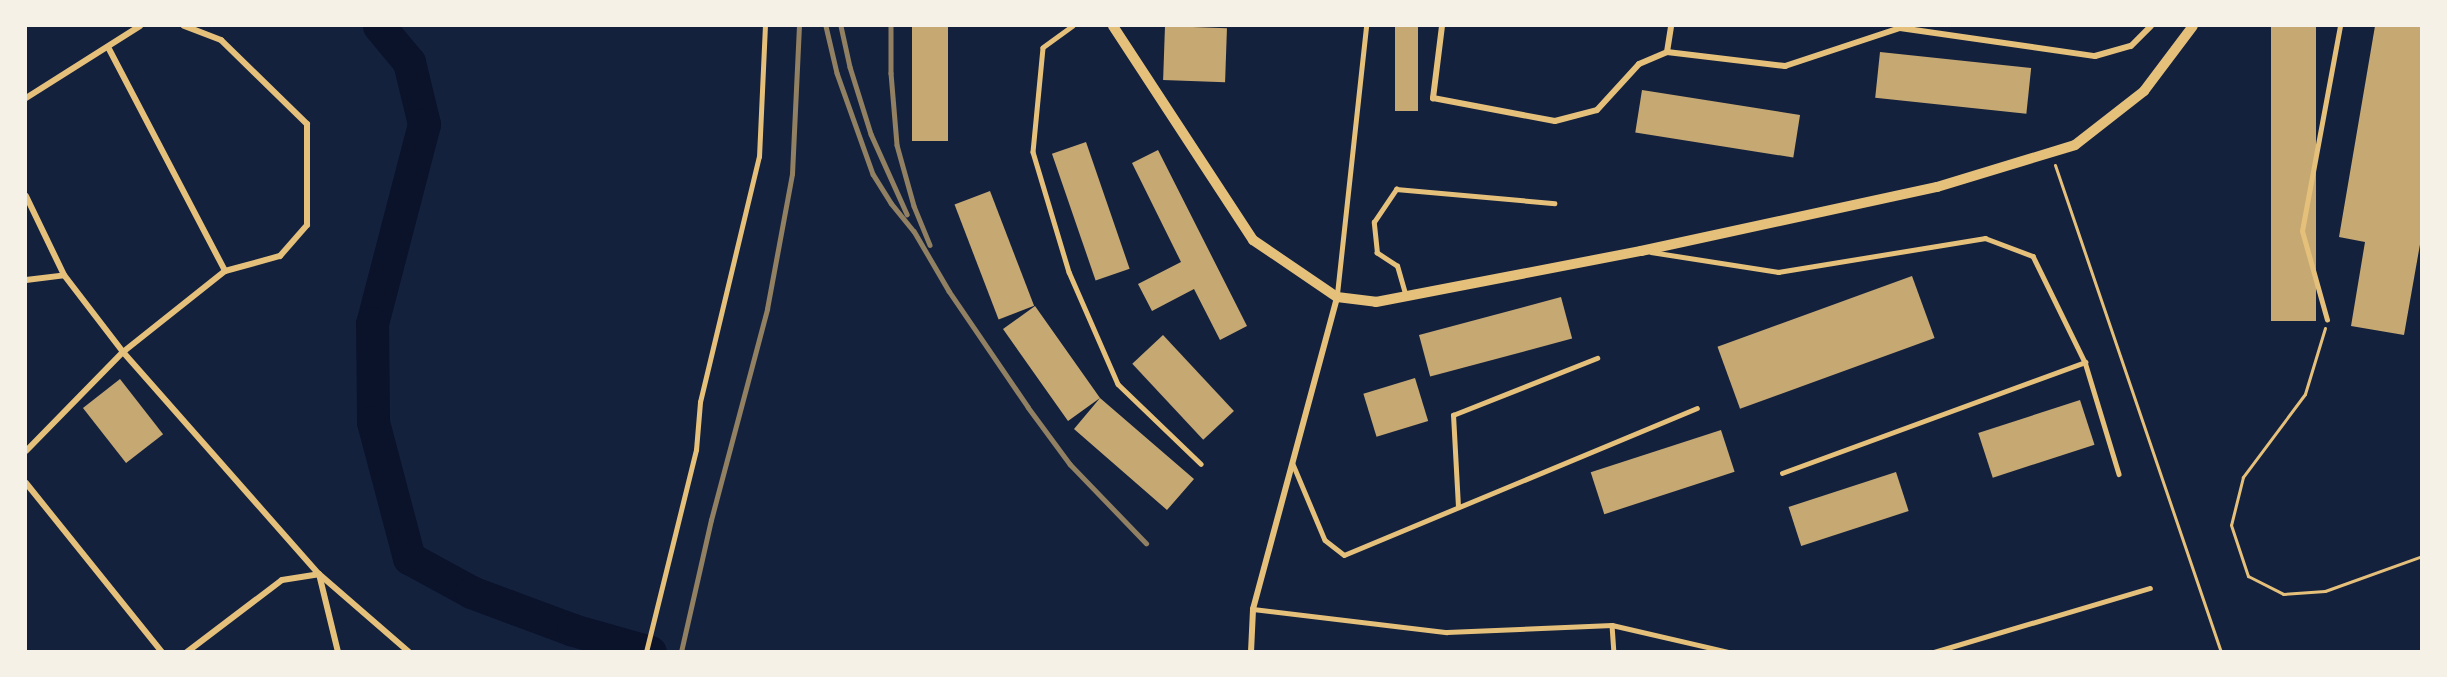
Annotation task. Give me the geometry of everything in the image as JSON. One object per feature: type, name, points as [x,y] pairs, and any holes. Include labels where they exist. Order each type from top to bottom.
[{"type":"street","points":[[26,98],[140,26]]},
{"type":"street","points":[[26,451],[123,352],[225,271],[280,256],[307,225],[307,124],[221,40],[184,26]]},
{"type":"street","points":[[1113,26],[1252,240],[1337,297],[1376,302],[1641,251],[1937,187],[2075,145],[2144,91],[2193,26]]},
{"type":"street","points":[[1442,26],[1433,98],[1555,121],[1597,110],[1640,64],[1667,52],[1785,66],[1900,28],[2095,56],[2131,46],[2151,26]]},
{"type":"street","points":[[1667,52],[1671,26]]},
{"type":"street","points":[[108,47],[225,271]]},
{"type":"street","points":[[26,196],[64,275],[123,352],[319,574],[410,651]]},
{"type":"street","points":[[26,280],[64,275]]},
{"type":"street","points":[[1251,651],[1253,609],[1337,297]]},
{"type":"street","points":[[26,483],[162,651]]},
{"type":"street","points":[[319,574],[337,650],[347,651]]},
{"type":"street","points":[[187,651],[282,580],[319,574]]},
{"type":"lane","points":[[645,651],[696,450],[700,402],[759,157],[765,26]]},
{"type":"lane","points":[[1073,26],[1043,48],[1034,152],[1040,174],[1069,272],[1118,384],[1201,464]]},
{"type":"lane","points":[[1337,297],[1366,26]]},
{"type":"lane","points":[[2327,320],[2302,231],[2340,26]]},
{"type":"lane","points":[[1406,298],[1397,266],[1377,254],[1374,222],[1396,189],[1554,203]]},
{"type":"lane","points":[[1641,251],[1778,272],[1985,238],[2033,256],[2085,362],[2118,474]]},
{"type":"lane","points":[[1458,507],[1453,415],[1597,358]]},
{"type":"lane","points":[[1782,473],[2085,362]]},
{"type":"lane","points":[[1292,463],[1325,540],[1344,555],[1697,408]]},
{"type":"lane","points":[[1934,651],[2150,588]]},
{"type":"lane","points":[[1253,609],[1447,632],[1612,625],[1729,651]]},
{"type":"lane","points":[[1612,625],[1614,651]]},
{"type":"path","points":[[2051,153],[2221,651]]},
{"type":"path","points":[[2327,320],[2305,394],[2243,477],[2231,525],[2247,576],[2283,594],[2325,591],[2421,556]]},
{"type":"building","points":[[912,26],[948,26],[948,141],[912,141]]},
{"type":"building","points":[[1165,26],[1227,28],[1225,82],[1163,80]]},
{"type":"building","points":[[1395,26],[1418,26],[1418,111],[1395,111]]},
{"type":"building","points":[[2271,26],[2316,26],[2316,321],[2271,321]]},
{"type":"building","points":[[2375,26],[2422,26],[2422,233],[2404,335],[2351,326],[2365,242],[2339,237]]},
{"type":"building","points":[[1880,52],[2031,68],[2026,114],[1875,98]]},
{"type":"building","points":[[1642,90],[1800,115],[1793,158],[1635,132]]},
{"type":"building","points":[[1086,142],[1130,269],[1096,280],[1052,154]]},
{"type":"building","points":[[1158,150],[1247,326],[1220,340],[1194,289],[1152,311],[1138,284],[1181,262],[1132,163]]},
{"type":"building","points":[[990,191],[1034,306],[999,319],[955,205]]},
{"type":"building","points":[[1912,276],[1935,338],[1740,409],[1717,347]]},
{"type":"building","points":[[1561,297],[1572,339],[1430,377],[1419,335]]},
{"type":"building","points":[[1035,306],[1100,398],[1068,421],[1003,329]]},
{"type":"building","points":[[1163,335],[1234,411],[1203,440],[1132,364]]},
{"type":"building","points":[[1415,378],[1428,421],[1377,437],[1363,394]]},
{"type":"building","points":[[120,379],[163,434],[126,463],[83,408]]},
{"type":"building","points":[[1100,398],[1194,479],[1167,510],[1074,429]]},
{"type":"building","points":[[2080,400],[2095,445],[1993,478],[1978,433]]},
{"type":"building","points":[[1721,430],[1735,472],[1604,514],[1591,472]]},
{"type":"building","points":[[1896,472],[1909,511],[1801,546],[1789,507]]},
{"type":"waterway","points":[[379,26],[409,62],[424,124],[372,323],[373,422],[409,558],[471,592],[573,630],[650,652]]},
{"type":"railway","points":[[681,652],[711,520],[767,309],[792,174],[799,26]]},
{"type":"railway","points":[[826,26],[837,73],[873,174],[891,203],[914,231],[949,291],[1070,464],[1146,543]]},
{"type":"railway","points":[[841,26],[850,67],[871,134],[907,214]]},
{"type":"railway","points":[[891,26],[891,73],[897,145],[914,206],[930,245]]}]
